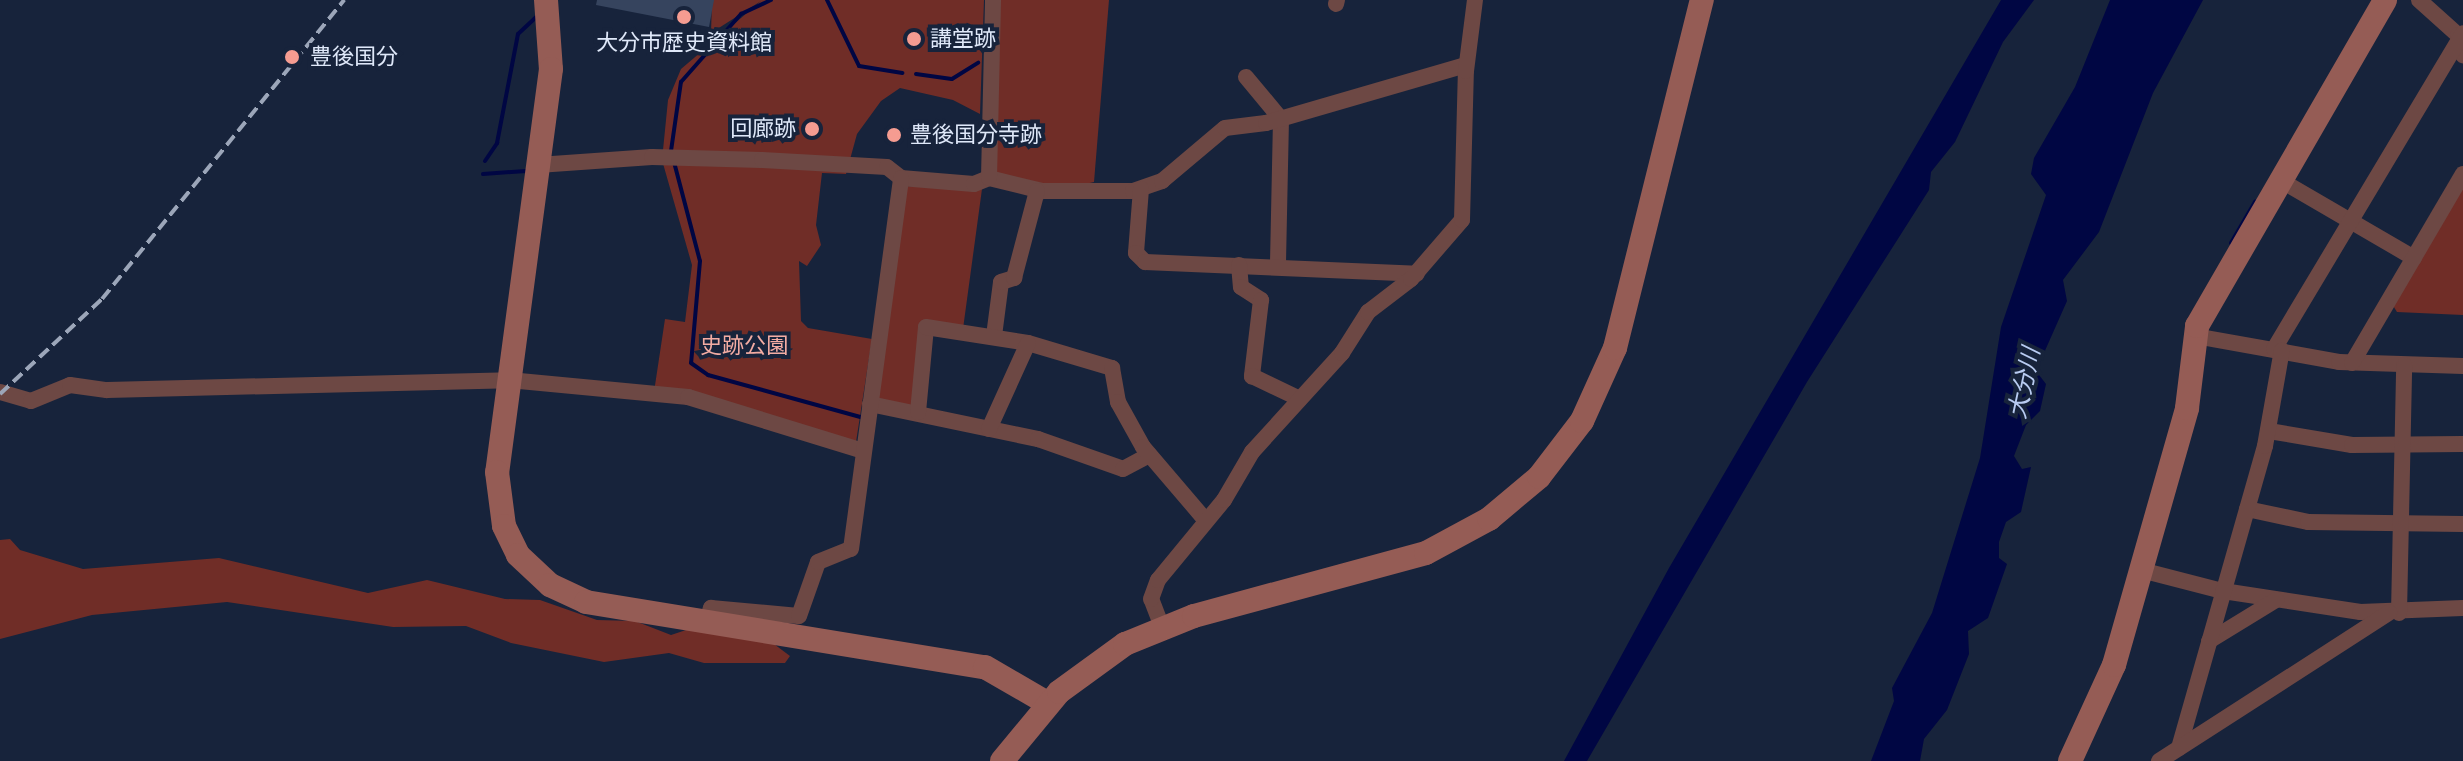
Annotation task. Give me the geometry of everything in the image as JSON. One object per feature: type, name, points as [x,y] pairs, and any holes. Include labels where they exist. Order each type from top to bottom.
[{"type":"street","points":[[546,0],[553,53],[497,486],[518,555],[571,597],[706,624],[985,667],[1047,703]]},
{"type":"street","points":[[989,178],[993,0]]},
{"type":"street","points":[[1162,627],[1151,599],[1158,580],[1224,500],[1252,452],[1300,399],[1368,312],[1417,274],[1465,213],[1466,65],[1475,0]]},
{"type":"street","points":[[1002,761],[1047,703],[1106,655],[1162,627],[1426,553],[1489,519],[1549,466],[1582,421],[1615,348],[1702,0]]},
{"type":"street","points":[[2070,761],[2109,679],[2187,408],[2195,336],[2280,180],[2385,0]]},
{"type":"street","points":[[2419,0],[2460,34],[2463,55]]},
{"type":"street","points":[[2179,748],[2269,431],[2278,350],[2349,220],[2460,34]]},
{"type":"street","points":[[538,165],[713,158],[887,167],[901,178],[974,184],[989,178],[1037,191],[1141,189],[1162,181],[1221,129],[1281,119],[1466,65]]},
{"type":"street","points":[[1246,77],[1281,119],[1278,265]]},
{"type":"street","points":[[2352,363],[2463,174]]},
{"type":"street","points":[[706,624],[711,608],[801,614],[818,562],[851,549],[901,178]]},
{"type":"street","points":[[2280,180],[2414,258]]},
{"type":"street","points":[[1141,189],[1139,258],[1171,267],[1278,265],[1417,274]]},
{"type":"street","points":[[994,336],[1001,282],[1014,278],[1037,191]]},
{"type":"street","points":[[1239,265],[1241,287],[1261,300],[1252,376],[1300,399]]},
{"type":"street","points":[[918,412],[926,327],[1028,343],[1114,369],[1118,402],[1149,455],[1202,516]]},
{"type":"street","points":[[2195,336],[2352,363],[2463,366]]},
{"type":"street","points":[[989,429],[1028,343]]},
{"type":"street","points":[[2394,613],[2402,523],[2404,365]]},
{"type":"street","points":[[0,392],[31,401],[70,385],[107,390],[509,380],[688,397],[863,451]]},
{"type":"street","points":[[870,404],[989,429],[1123,469],[1149,455]]},
{"type":"street","points":[[2269,431],[2352,445],[2463,444]]},
{"type":"street","points":[[2247,509],[2308,522],[2463,524]]},
{"type":"street","points":[[2141,570],[2223,591],[2276,600],[2394,613],[2463,608]]},
{"type":"street","points":[[2209,641],[2276,600]]},
{"type":"street","points":[[2159,761],[2394,613]]},
{"type":"green space","name":"史跡公園","points":[[712,0],[984,0],[980,114],[953,100],[900,88],[881,101],[857,134],[846,174],[822,173],[816,225],[821,245],[807,266],[799,261],[801,321],[808,328],[872,339],[856,442],[654,392],[665,319],[685,322],[692,265],[662,160],[668,100],[681,69],[761,1],[711,33]]},
{"type":"green space","points":[[997,0],[1109,0],[1094,182],[1068,188],[996,175]]},
{"type":"green space","points":[[2463,185],[2463,315],[2397,312],[2392,304]]},
{"type":"green space","points":[[904,186],[982,189],[963,329],[923,325],[916,410],[874,402]]},
{"type":"green space","points":[[10,539],[20,550],[83,569],[219,558],[368,593],[427,580],[505,599],[540,600],[597,620],[635,621],[671,635],[689,629],[774,644],[790,656],[785,663],[704,663],[669,653],[604,662],[511,643],[466,626],[393,627],[227,602],[92,615],[0,639],[0,540]]},
{"type":"water","points":[[2001,0],[2034,0],[2003,42],[1955,142],[1931,172],[1929,190],[1807,382],[1587,761],[1564,761],[1669,568]]},
{"type":"water","name":"大分川","points":[[2110,0],[2203,0],[2153,93],[2099,232],[2063,280],[2067,301],[2036,371],[2046,384],[2040,411],[2026,425],[2014,456],[2022,469],[2031,467],[2021,512],[2006,522],[1999,542],[1999,558],[2007,564],[1988,618],[1968,631],[1969,654],[1947,710],[1924,739],[1920,761],[1871,761],[1894,701],[1892,688],[1932,613],[1980,458],[2001,327],[2046,195],[2031,174],[2034,158],[2075,87]]},
{"type":"building","name":"大分市歴史資料館","points":[[597,0],[714,0],[709,27],[596,5]]},
{"type":"waterway","points":[[671,151],[681,82],[741,14],[771,0]]},
{"type":"waterway","points":[[827,0],[859,66],[902,73]]},
{"type":"waterway","points":[[485,161],[497,143],[518,34],[537,16]]},
{"type":"waterway","points":[[916,74],[952,79],[978,63]]},
{"type":"waterway","points":[[674,162],[700,261],[691,363],[708,375],[860,417]]},
{"type":"waterway","points":[[483,174],[526,171]]},
{"type":"waterway","points":[[2231,243],[2255,202]]},
{"type":"railway","points":[[0,394],[102,299],[344,0]]},
{"type":"place","name":"大分市歴史資料館","points":[[684,17]]},
{"type":"place","name":"講堂跡","points":[[914,39]]},
{"type":"place","name":"豊後国分","points":[[292,57]]},
{"type":"place","name":"回廊跡","points":[[812,129]]},
{"type":"place","name":"豊後国分寺跡","points":[[894,135]]}]
